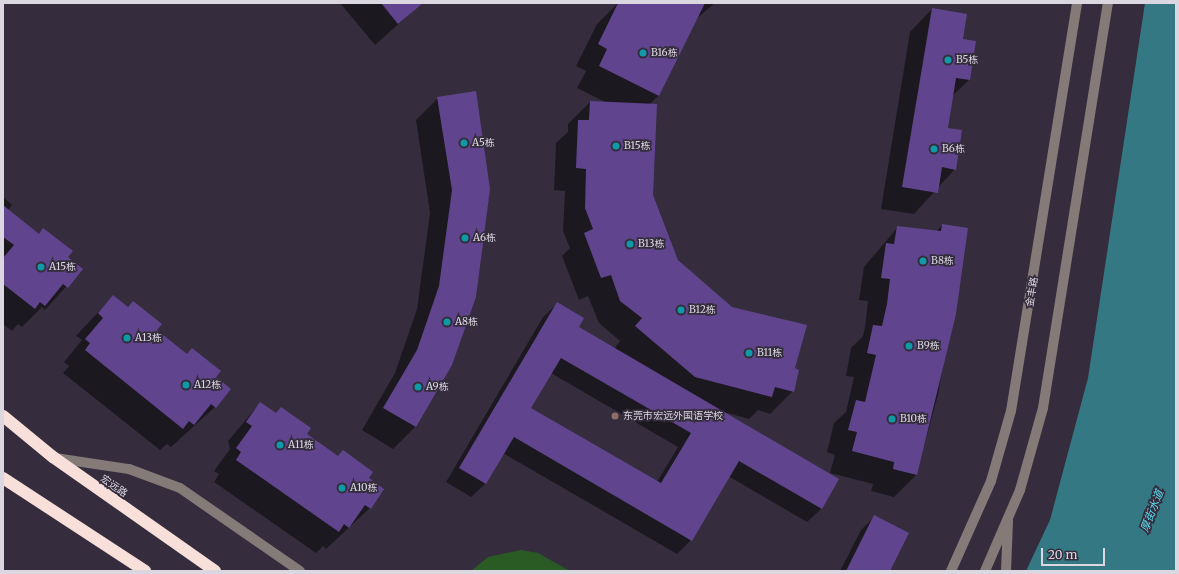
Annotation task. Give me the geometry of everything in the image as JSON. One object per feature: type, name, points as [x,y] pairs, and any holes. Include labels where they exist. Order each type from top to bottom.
[{"type":"highway","name":"宏远路","points":[[3,416],[53,458],[215,571]]},
{"type":"highway","points":[[3,478],[145,571]]},
{"type":"street","name":"金丰路","points":[[951,571],[991,480],[1011,411],[1077,3]]},
{"type":"street","points":[[985,571],[1020,490],[1050,372],[1108,3]]},
{"type":"street","points":[[53,458],[129,469],[180,488],[300,571]]},
{"type":"street","points":[[1006,571],[1008,516]]},
{"type":"green space","points":[[521,550],[538,553],[570,571],[471,571],[488,557]]},
{"type":"water","name":"厚街水道","points":[[1145,3],[1176,3],[1176,571],[1026,571],[1050,520],[1088,378]]},
{"type":"building","points":[[381,3],[423,3],[398,24]]},
{"type":"building","name":"B16栋","points":[[618,3],[705,3],[659,96],[599,66],[607,49],[598,44]]},
{"type":"building","points":[[932,8],[967,14],[963,39],[976,41],[970,80],[956,78],[948,128],[962,130],[956,170],[942,167],[938,193],[902,187]]},
{"type":"building","points":[[476,91],[490,189],[476,297],[452,365],[416,427],[383,408],[417,350],[439,286],[452,190],[437,97]]},
{"type":"building","points":[[590,101],[657,104],[653,195],[678,260],[732,307],[807,325],[795,368],[799,370],[794,392],[775,387],[772,397],[695,377],[635,326],[642,318],[620,301],[611,275],[601,278],[584,233],[593,229],[585,208],[586,169],[576,168],[578,120],[589,120]]},
{"type":"building","name":"A15栋","points":[[3,205],[39,234],[43,228],[73,251],[68,257],[83,269],[68,288],[63,284],[45,306],[40,302],[35,309],[3,284],[3,258],[14,245],[3,237]]},
{"type":"building","points":[[942,224],[968,228],[956,314],[917,475],[893,469],[894,462],[852,451],[857,432],[848,430],[856,400],[865,402],[876,355],[867,353],[873,325],[882,326],[887,304],[890,279],[881,278],[886,243],[894,244],[897,226],[941,231]]},
{"type":"building","points":[[113,295],[128,307],[133,301],[162,324],[157,330],[187,354],[192,348],[221,371],[216,377],[231,389],[216,408],[211,404],[194,425],[189,421],[183,429],[85,350],[90,343],[85,339],[103,318],[98,313]]},
{"type":"building","points":[[557,302],[584,318],[579,327],[839,479],[822,509],[739,461],[692,541],[514,437],[486,484],[459,468]],"holes":[[[561,358],[691,433],[661,483],[531,408]]]},
{"type":"building","points":[[260,402],[276,413],[281,407],[311,428],[307,434],[338,456],[343,450],[373,472],[369,478],[384,489],[371,509],[365,505],[349,528],[344,524],[339,532],[236,460],[241,452],[236,448],[252,426],[246,422]]},
{"type":"building","points":[[874,515],[909,533],[890,571],[846,571]]},
{"type":"place","name":"B16栋","points":[[643,53]]},
{"type":"place","name":"B5栋","points":[[948,60]]},
{"type":"place","name":"A5栋","points":[[464,143]]},
{"type":"place","name":"B15栋","points":[[616,146]]},
{"type":"place","name":"B6栋","points":[[934,149]]},
{"type":"place","name":"A6栋","points":[[465,238]]},
{"type":"place","name":"B13栋","points":[[630,244]]},
{"type":"place","name":"B8栋","points":[[923,261]]},
{"type":"place","name":"A15栋","points":[[41,267]]},
{"type":"place","name":"B12栋","points":[[681,310]]},
{"type":"place","name":"A8栋","points":[[447,322]]},
{"type":"place","name":"A13栋","points":[[127,338]]},
{"type":"place","name":"B9栋","points":[[909,346]]},
{"type":"place","name":"B11栋","points":[[749,353]]},
{"type":"place","name":"A12栋","points":[[186,385]]},
{"type":"place","name":"A9栋","points":[[418,387]]},
{"type":"place","name":"东莞市宏远外国语学校","points":[[615,416]]},
{"type":"place","name":"B10栋","points":[[892,419]]},
{"type":"place","name":"A11栋","points":[[280,445]]},
{"type":"place","name":"A10栋","points":[[342,488]]}]
